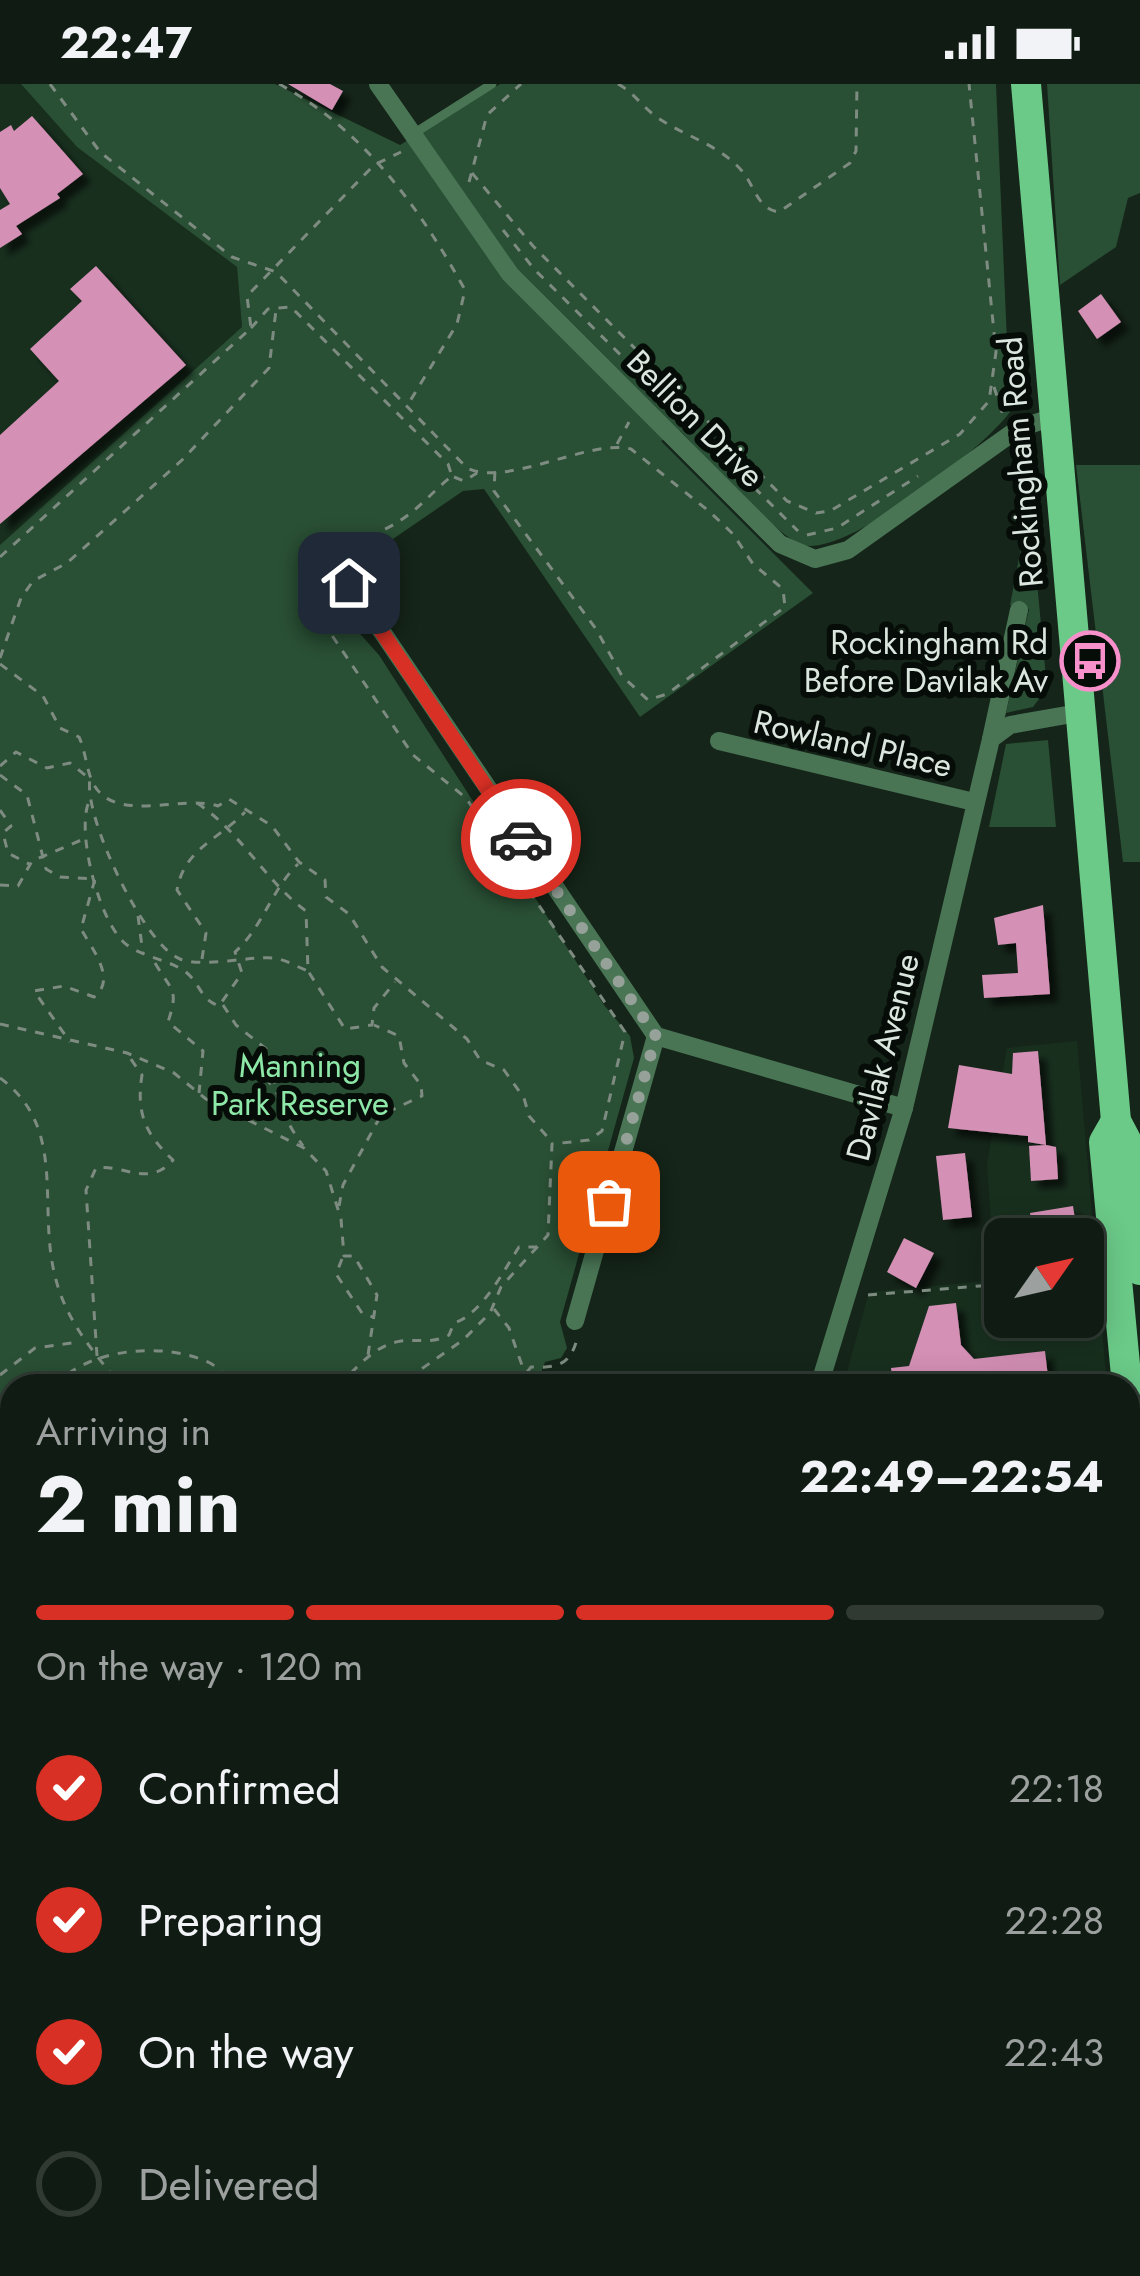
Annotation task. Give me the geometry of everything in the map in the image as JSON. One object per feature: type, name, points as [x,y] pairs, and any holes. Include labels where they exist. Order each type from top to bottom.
[{"type":"main road","name":"Rockingham Road","points":[[1026,84],[1051,418],[1116,1121],[1104,1142],[1128,1205],[1140,1270]]},
{"type":"main road","name":"Rockingham Road","points":[[1127,1374],[1128,1205]]},
{"type":"street","name":"Bellion Drive","points":[[378,84],[510,274],[780,544],[814,560],[848,550],[1019,428],[1051,418]]},
{"type":"street","points":[[349,583],[656,1036],[904,1108]]},
{"type":"street","name":"Davilak Avenue","points":[[823,1374],[904,1108],[1018,610]]},
{"type":"street","points":[[991,739],[1010,725],[1078,712]]},
{"type":"street","name":"Rowland Place","points":[[719,741],[974,802]]},
{"type":"street","points":[[574,1321],[656,1036]]},
{"type":"lane","points":[[415,139],[492,84]]},
{"type":"path","points":[[50,84],[100,152],[232,257],[276,272],[365,358],[406,408],[477,473]]},
{"type":"path","points":[[280,84],[326,110],[413,202],[465,290],[457,325],[406,408]]},
{"type":"path","points":[[469,182],[487,115],[520,84]]},
{"type":"path","points":[[618,84],[635,93],[653,115],[696,133],[736,164],[762,204],[779,212],[850,163],[856,151],[857,84]]},
{"type":"path","points":[[472,173],[533,246],[787,501],[816,512],[842,506],[960,434],[982,413],[993,386],[996,352],[969,84]]},
{"type":"path","points":[[0,557],[251,328],[247,296],[276,272],[294,244],[320,224],[374,165],[415,139]]},
{"type":"path","points":[[457,165],[482,201]]},
{"type":"path","points":[[495,221],[534,269],[806,535],[837,528],[917,477]]},
{"type":"path","points":[[223,1004],[210,1003],[183,970],[154,961],[110,928],[88,837],[90,779],[79,737],[61,728],[43,696],[0,661],[21,598],[33,580],[68,562],[182,460],[269,368],[277,308]]},
{"type":"path","points":[[654,389],[663,378]]},
{"type":"path","points":[[993,386],[1006,423],[1018,414]]},
{"type":"path","points":[[615,445],[626,435],[632,411]]},
{"type":"path","points":[[452,476],[464,481],[477,473],[615,445],[631,449],[710,512],[786,594],[779,614],[662,697],[637,694],[596,629],[494,491],[495,470]]},
{"type":"path","points":[[0,766],[16,752],[47,768],[70,763],[118,804],[195,801],[218,806],[229,799],[272,826],[299,862],[325,880],[326,897],[350,914],[360,939],[397,981],[467,1040],[480,1060],[504,1070],[524,1098],[529,1116],[552,1144],[551,1226],[501,1287],[492,1309],[463,1340],[414,1374]]},
{"type":"path","points":[[0,775],[24,787],[40,859],[60,877],[95,879]]},
{"type":"path","points":[[89,800],[138,909],[160,945],[183,961],[268,957],[308,971]]},
{"type":"path","points":[[195,801],[229,829],[306,911],[308,971],[346,1029],[372,1024],[399,1036],[404,1063],[421,1085],[422,1096],[381,1115],[344,1184],[338,1211]]},
{"type":"path","points":[[0,811],[11,826],[3,833],[8,853],[30,866]]},
{"type":"path","points":[[202,959],[206,933],[176,890],[180,872],[186,858],[229,829],[246,811]]},
{"type":"path","points":[[0,885],[18,886],[48,850],[88,837]]},
{"type":"path","points":[[234,960],[277,885],[299,862]]},
{"type":"path","points":[[70,1042],[34,991],[49,986],[94,998],[102,993],[106,983],[100,962],[81,929],[95,879]]},
{"type":"path","points":[[138,909],[142,954]]},
{"type":"path","points":[[223,1004],[242,973],[234,960]]},
{"type":"path","points":[[154,961],[175,991],[177,1005],[168,1022],[200,1047],[206,1059],[199,1093]]},
{"type":"path","points":[[372,1024],[374,1008],[397,981]]},
{"type":"path","points":[[223,1004],[236,1025],[270,1052],[271,1081],[280,1109],[304,1148],[326,1171],[338,1211],[344,1256],[336,1274],[362,1313],[374,1317]]},
{"type":"path","points":[[0,1024],[127,1053],[174,1073],[199,1093],[304,1148]]},
{"type":"path","points":[[97,1356],[86,1190],[90,1174],[96,1168],[113,1166],[134,1175],[153,1173],[172,1160],[152,1142],[143,1123],[138,1101],[142,1075],[127,1053]]},
{"type":"path","points":[[0,1078],[24,1098],[42,1132],[53,1269],[82,1341],[111,1374]]},
{"type":"path","points":[[244,1114],[271,1081]]},
{"type":"path","points":[[552,1144],[595,1138]]},
{"type":"path","points":[[350,1374],[368,1355],[395,1341],[436,1342],[449,1335],[454,1323],[472,1314],[512,1264],[519,1247],[537,1247]]},
{"type":"path","points":[[344,1256],[354,1256],[367,1271],[377,1295],[368,1355]]},
{"type":"path","points":[[512,1264],[525,1262]]},
{"type":"path","points":[[860,1295],[984,1286]]},
{"type":"path","points":[[492,1309],[509,1328],[523,1374]]},
{"type":"path","points":[[524,1371],[566,1363],[577,1344],[574,1321]]},
{"type":"path","points":[[1,1374],[35,1348],[82,1341]]},
{"type":"path","points":[[65,1374],[97,1356],[169,1355],[207,1361],[225,1374]]},
{"type":"shaded area","points":[[0,84],[21,84],[77,147],[237,267],[242,328],[0,545]]},
{"type":"shaded area","points":[[1077,1041],[1092,1218],[991,1218],[987,1164],[1007,1048]]},
{"type":"shaded area","points":[[984,1281],[984,1338],[1103,1338],[1106,1374],[846,1374],[869,1292]]},
{"type":"green space","name":"Manning Park Reserve","points":[[21,84],[275,84],[400,145],[500,84],[996,84],[1010,412],[996,428],[945,473],[881,517],[824,544],[803,545],[740,494],[680,431],[661,441],[813,593],[640,717],[484,489],[463,491],[320,589],[379,655],[604,1005],[630,1036],[634,1058],[560,1322],[567,1348],[561,1358],[545,1362],[540,1374],[0,1374],[0,545],[242,327],[237,267],[77,147]]},
{"type":"green space","points":[[1047,84],[1140,84],[1140,193],[1128,198],[1116,247],[1060,285]]},
{"type":"green space","points":[[1076,465],[1140,465],[1140,862],[1123,862]]},
{"type":"green space","points":[[1021,548],[1034,550],[1047,688],[1033,707],[1006,713],[1029,609],[1010,605]]},
{"type":"green space","points":[[1048,740],[1056,827],[989,827],[1006,744]]},
{"type":"building","points":[[288,84],[330,84],[343,91],[332,110]]},
{"type":"building","points":[[32,116],[83,174],[57,194],[60,198],[16,226],[22,234],[0,248],[0,210],[10,204],[0,188],[0,132],[11,125],[14,131]]},
{"type":"building","points":[[96,266],[186,365],[0,524],[0,435],[59,381],[30,349],[82,301],[70,289]]},
{"type":"building","points":[[1101,294],[1121,322],[1097,339],[1078,311]]},
{"type":"building","points":[[1043,905],[1050,994],[984,998],[982,975],[1018,973],[1016,943],[998,945],[994,918]]},
{"type":"building","points":[[1038,1051],[1046,1145],[1028,1142],[1028,1136],[948,1128],[959,1065],[1012,1074],[1013,1053]]},
{"type":"building","points":[[1029,1146],[1056,1147],[1058,1179],[1031,1181]]},
{"type":"building","points":[[965,1153],[972,1217],[943,1220],[936,1156]]},
{"type":"building","points":[[1073,1206],[1075,1218],[1031,1218],[1030,1213]]},
{"type":"building","points":[[904,1238],[934,1253],[916,1288],[887,1272]]},
{"type":"building","points":[[956,1303],[961,1345],[974,1359],[1045,1351],[1048,1374],[892,1374],[891,1368],[909,1366],[929,1306]]},
{"type":"way so far","points":[[521,839],[656,1036],[609,1202]]},
{"type":"place","name":"Rockingham Rd Before Davilak Av","points":[[1090,661]]},
{"type":"route","points":[[349,583],[521,839]]}]
